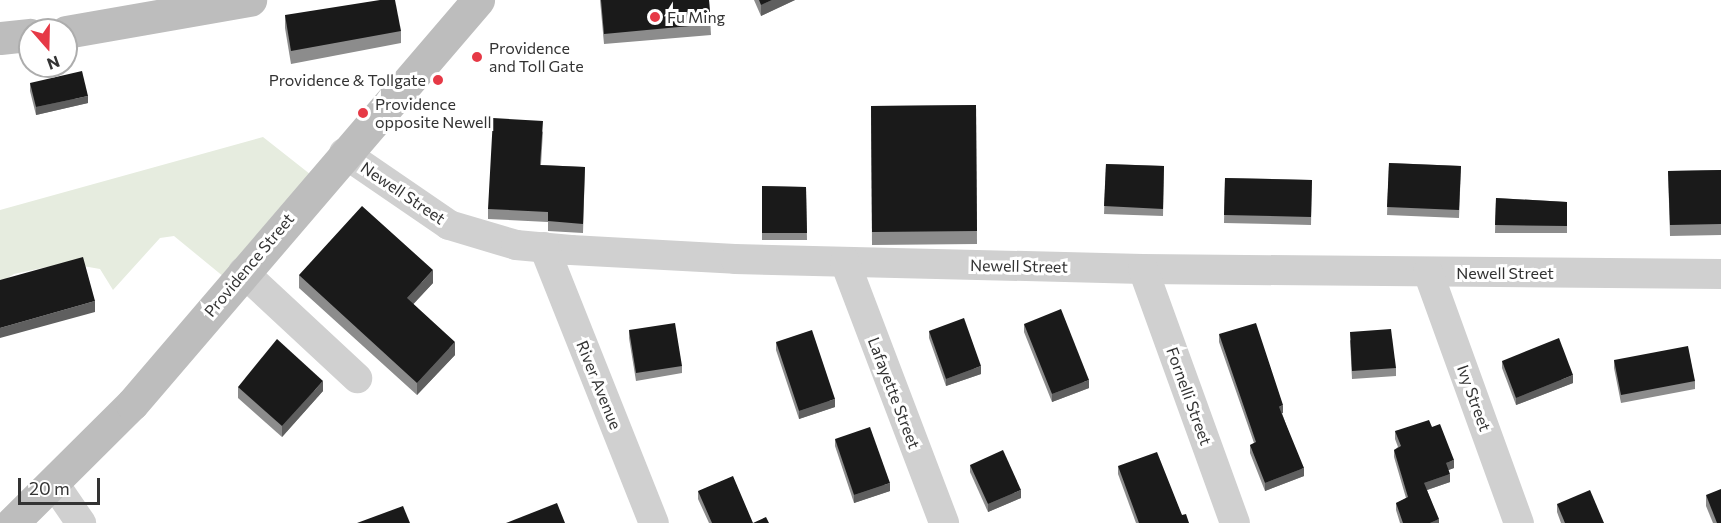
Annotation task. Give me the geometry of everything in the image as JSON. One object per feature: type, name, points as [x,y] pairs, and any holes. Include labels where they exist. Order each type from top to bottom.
[{"type":"main road","points":[[78,30],[250,0]]},
{"type":"main road","name":"Providence Street","points":[[12,523],[132,404],[344,153],[478,0]]},
{"type":"main road","points":[[0,38],[18,36]]},
{"type":"street","name":"Newell Street","points":[[344,153],[449,225],[505,243],[544,247],[845,262],[1143,269],[1721,274]]},
{"type":"street","name":"River Avenue","points":[[544,247],[654,523]]},
{"type":"street","name":"Lafayette Street","points":[[845,262],[944,523]]},
{"type":"street","name":"Fornelli Street","points":[[1143,269],[1235,523]]},
{"type":"street","points":[[243,272],[357,378]]},
{"type":"street","name":"Ivy Street","points":[[1428,272],[1519,523]]},
{"type":"street","points":[[53,482],[81,523]]},
{"type":"shaded area","points":[[263,137],[315,178],[224,277],[174,236],[160,238],[113,290],[100,269],[66,263],[14,274],[0,283],[0,210]]},
{"type":"building","points":[[380,0],[395,0],[401,31],[291,51],[285,15]]},
{"type":"building","name":"Fu Ming","points":[[601,0],[709,0],[711,24],[604,34]]},
{"type":"building","points":[[759,0],[772,0],[761,5]]},
{"type":"building","points":[[82,71],[88,96],[36,107],[30,83],[52,78],[78,78],[78,72]]},
{"type":"building","points":[[976,105],[977,231],[872,232],[871,106]]},
{"type":"building","points":[[493,118],[543,121],[540,165],[585,167],[583,224],[548,221],[548,212],[488,209]]},
{"type":"building","points":[[1389,163],[1461,166],[1459,210],[1387,207]]},
{"type":"building","points":[[1106,164],[1164,166],[1163,209],[1104,206]]},
{"type":"building","points":[[1721,170],[1721,224],[1670,225],[1668,171]]},
{"type":"building","points":[[1225,178],[1312,180],[1311,217],[1224,215]]},
{"type":"building","points":[[762,186],[806,187],[807,233],[762,233]]},
{"type":"building","points":[[1496,198],[1567,202],[1567,226],[1495,225]]},
{"type":"building","points":[[362,206],[433,270],[407,298],[455,342],[417,383],[299,275]]},
{"type":"building","points":[[83,257],[95,301],[0,328],[0,280]]},
{"type":"building","points":[[1061,309],[1089,380],[1052,394],[1024,324]]},
{"type":"building","points":[[964,318],[981,366],[946,379],[929,331]]},
{"type":"building","points":[[675,323],[682,366],[636,373],[629,330]]},
{"type":"building","points":[[1256,323],[1283,405],[1279,407],[1304,468],[1265,483],[1250,445],[1256,442],[1219,334]]},
{"type":"building","points":[[1391,329],[1396,368],[1352,371],[1350,332]]},
{"type":"building","points":[[812,330],[835,399],[799,411],[776,342]]},
{"type":"building","points":[[1559,338],[1573,375],[1516,398],[1502,361]]},
{"type":"building","points":[[277,339],[323,381],[282,426],[238,387]]},
{"type":"building","points":[[1688,346],[1695,381],[1621,395],[1614,360]]},
{"type":"building","points":[[1429,420],[1432,427],[1440,424],[1454,460],[1446,463],[1450,474],[1424,483],[1439,519],[1430,523],[1403,523],[1396,503],[1408,497],[1394,450],[1401,446],[1395,431]]},
{"type":"building","points":[[870,427],[890,483],[854,495],[835,439]]},
{"type":"building","points":[[1003,450],[1021,490],[988,504],[970,465]]},
{"type":"building","points":[[1157,452],[1182,515],[1186,514],[1189,523],[1139,523],[1118,466]]},
{"type":"building","points":[[733,476],[753,523],[712,523],[698,491]]},
{"type":"building","points":[[1721,489],[1721,523],[1717,523],[1706,495]]},
{"type":"building","points":[[1590,490],[1604,523],[1565,523],[1557,504]]},
{"type":"building","points":[[557,503],[565,523],[506,523]]},
{"type":"building","points":[[403,506],[410,523],[357,523]]},
{"type":"building","points":[[766,517],[769,523],[753,523]]},
{"type":"place","name":"Fu Ming","points":[[655,17]]},
{"type":"place","name":"Providence and Toll Gate","points":[[477,57]]},
{"type":"place","name":"Providence & Tollgate","points":[[438,80]]},
{"type":"place","name":"Providence opposite Newell","points":[[363,113]]}]
